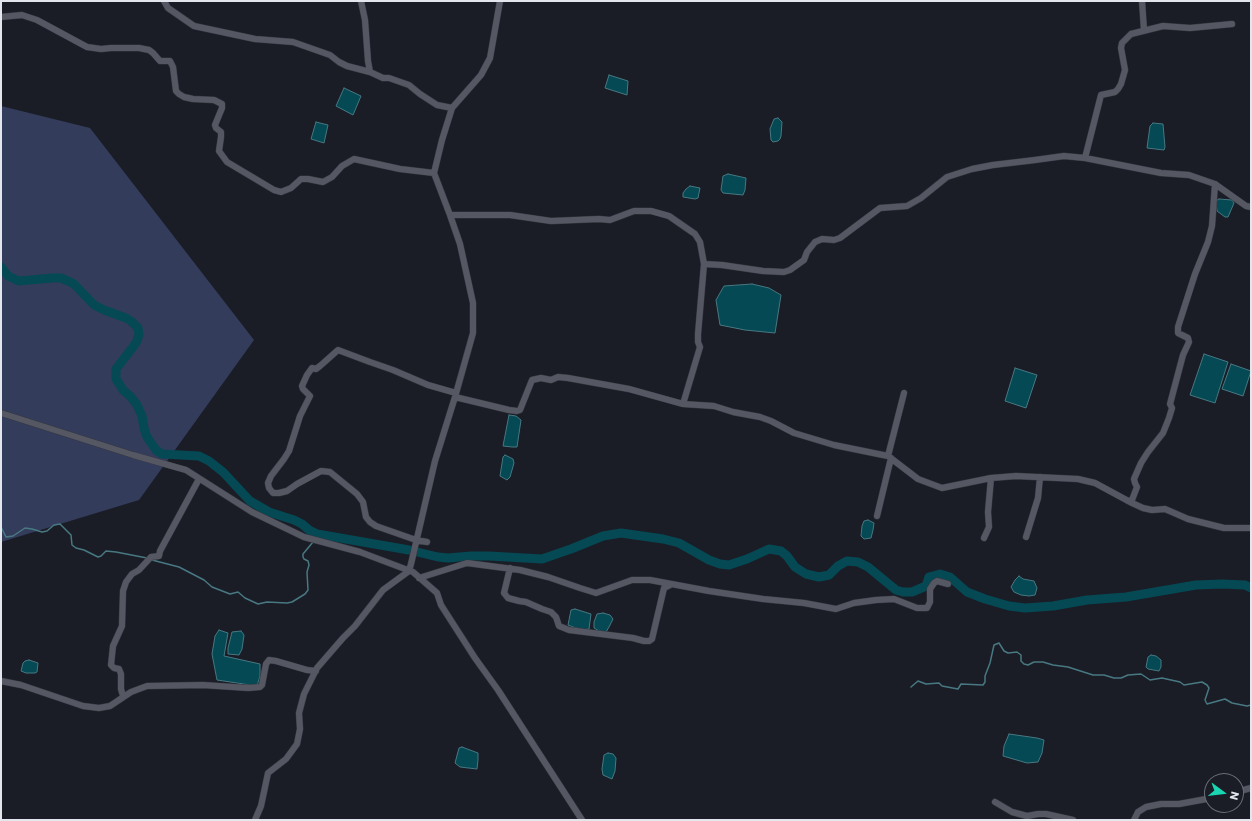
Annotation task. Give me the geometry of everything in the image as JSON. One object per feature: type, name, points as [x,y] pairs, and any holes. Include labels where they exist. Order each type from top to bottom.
[{"type":"street","points":[[164,1],[168,8],[194,26],[255,39],[293,42],[330,55],[347,66],[409,85],[437,105],[452,108]]},
{"type":"street","points":[[362,1],[370,72]]},
{"type":"street","points":[[255,820],[261,806],[268,772],[286,759],[297,744],[300,729],[299,713],[304,694],[316,671],[343,638],[355,626],[383,590],[409,571],[435,461],[473,333],[473,303],[461,251],[450,215],[434,173],[452,108],[481,75],[490,58],[500,1]]},
{"type":"street","points":[[1142,1],[1144,30]]},
{"type":"street","points":[[1,17],[22,15],[37,20],[86,47],[101,49],[139,48],[149,50],[160,61],[170,61],[173,67],[176,91],[179,94],[193,99],[214,100],[222,104],[222,108],[215,125],[220,132],[221,137],[219,151],[227,162],[274,190],[281,192],[291,188],[301,179],[323,182],[332,177],[342,166],[354,159],[400,169],[434,173]]},
{"type":"street","points":[[1085,158],[1101,95],[1115,92],[1121,84],[1125,70],[1120,48],[1122,43],[1131,34],[1162,26],[1190,28],[1232,24]]},
{"type":"street","points":[[704,264],[784,272],[790,270],[804,260],[815,242],[840,238],[880,208],[907,206],[921,198],[947,177],[972,169],[993,165],[1064,156],[1085,158],[1161,173],[1189,175],[1216,184],[1246,206],[1251,207]]},
{"type":"street","points":[[1128,501],[1132,500],[1135,493],[1137,487],[1134,479],[1141,463],[1163,432],[1172,408],[1170,404],[1183,352],[1187,348],[1189,339],[1178,333],[1178,327],[1195,274],[1208,242],[1212,226],[1216,184]]},
{"type":"street","points":[[450,215],[510,215],[551,221],[610,220],[634,211],[651,211],[669,216],[695,234],[700,242],[704,264],[698,334],[698,342],[700,346],[683,404]]},
{"type":"street","points":[[427,542],[416,543],[370,522],[366,517],[363,502],[357,494],[330,472],[321,470],[287,491],[280,493],[274,493],[268,488],[268,483],[271,476],[289,451],[300,416],[310,396],[302,389],[307,376],[312,368],[320,366],[338,350],[455,395],[509,410],[520,410],[532,380],[541,378],[551,380],[558,377],[568,378],[629,389],[683,404],[714,406],[760,417],[794,433],[834,445],[889,457],[918,479],[942,488],[991,478],[1016,476],[1078,479],[1095,483],[1128,501],[1152,510],[1165,509],[1188,519],[1224,528],[1251,528]]},
{"type":"street","points":[[877,516],[904,393]]},
{"type":"street","points":[[1,413],[186,470],[252,512],[304,537],[360,552],[409,571],[419,578],[437,593],[441,606],[498,690],[582,820]]},
{"type":"street","points":[[1026,537],[1038,498],[1040,477]]},
{"type":"street","points":[[984,538],[989,527],[988,512],[991,478]]},
{"type":"street","points":[[123,696],[121,689],[122,674],[119,669],[114,668],[111,665],[113,646],[122,626],[123,591],[132,574],[139,570],[151,557],[159,556],[160,551],[198,479]]},
{"type":"street","points":[[419,578],[467,563],[510,568],[548,577],[596,593],[632,580],[650,580],[670,585],[763,600],[804,603],[836,609],[854,604],[894,598],[917,608],[927,608],[930,602],[930,589],[934,583],[937,582],[948,584]]},
{"type":"street","points":[[510,568],[504,593],[508,598],[526,602],[552,612],[560,626],[569,630],[633,638],[644,641],[649,641],[652,639],[664,588],[670,585]]},
{"type":"street","points":[[1,681],[21,685],[83,706],[99,708],[110,706],[123,696],[147,686],[203,685],[248,688],[260,687],[262,685],[266,664],[269,660],[316,671]]},
{"type":"street","points":[[1134,820],[1138,812],[1146,807],[1204,800]]},
{"type":"street","points":[[995,802],[1012,812],[1027,816],[1046,814],[1074,820]]},
{"type":"shaded area","points":[[609,75],[628,81],[627,95],[605,88]]},
{"type":"shaded area","points":[[344,88],[361,96],[353,115],[336,106]]},
{"type":"shaded area","points":[[1,106],[90,128],[254,340],[139,500],[1,542]]},
{"type":"shaded area","points":[[778,118],[782,122],[781,136],[778,141],[773,142],[771,140],[770,129],[774,119]]},
{"type":"shaded area","points":[[316,122],[328,125],[324,143],[311,139]]},
{"type":"shaded area","points":[[1153,123],[1163,124],[1164,150],[1147,148],[1150,126]]},
{"type":"shaded area","points":[[728,174],[746,178],[743,195],[723,193],[721,190],[723,176]]},
{"type":"shaded area","points":[[690,186],[700,188],[698,198],[683,197],[683,193]]},
{"type":"shaded area","points":[[1219,199],[1232,200],[1234,203],[1228,217],[1225,217],[1217,211],[1216,203]]},
{"type":"shaded area","points":[[752,284],[769,288],[781,295],[775,333],[745,330],[720,325],[716,300],[724,286]]},
{"type":"shaded area","points":[[1204,354],[1228,362],[1215,403],[1190,395]]},
{"type":"shaded area","points":[[1231,364],[1251,371],[1243,396],[1222,389]]},
{"type":"shaded area","points":[[1015,368],[1037,375],[1026,408],[1005,401]]},
{"type":"shaded area","points":[[509,415],[516,416],[521,420],[517,447],[503,446]]},
{"type":"shaded area","points":[[505,455],[513,459],[514,463],[510,477],[507,480],[500,476],[503,457]]},
{"type":"shaded area","points":[[868,520],[874,523],[873,530],[871,538],[864,539],[861,536],[862,526],[864,521]]},
{"type":"shaded area","points":[[1019,576],[1023,579],[1034,581],[1037,588],[1035,595],[1021,595],[1014,592],[1011,587]]},
{"type":"shaded area","points":[[575,609],[591,614],[589,629],[583,630],[568,625],[571,610]]},
{"type":"shaded area","points":[[603,613],[610,615],[613,619],[606,632],[599,631],[594,628],[594,622],[597,614]]},
{"type":"shaded area","points":[[219,630],[228,633],[224,656],[260,664],[260,676],[257,686],[217,680],[212,654],[215,636]]},
{"type":"shaded area","points":[[241,631],[244,635],[242,649],[239,655],[228,654],[232,632]]},
{"type":"shaded area","points":[[1151,655],[1156,656],[1161,660],[1161,667],[1159,671],[1148,669],[1146,667],[1148,657]]},
{"type":"shaded area","points":[[29,660],[38,663],[37,672],[26,673],[21,671],[23,663]]},
{"type":"shaded area","points":[[1009,734],[1044,740],[1042,753],[1038,762],[1027,763],[1003,756],[1004,746]]},
{"type":"shaded area","points":[[462,747],[478,753],[477,769],[460,767],[455,763],[459,748]]},
{"type":"shaded area","points":[[608,753],[613,754],[616,758],[615,771],[612,779],[603,775],[602,769],[604,755]]},
{"type":"waterway","points":[[1,267],[8,276],[19,281],[61,278],[74,284],[94,305],[131,321],[138,328],[139,335],[136,343],[116,369],[116,379],[123,390],[137,405],[142,416],[147,437],[156,450],[162,454],[199,456],[209,461],[223,472],[250,501],[269,512],[294,520],[317,534],[409,550],[438,557],[489,556],[542,559],[603,536],[621,533],[663,539],[679,543],[709,560],[720,564],[729,565],[769,549],[781,551],[787,556],[795,567],[806,574],[819,577],[829,575],[838,566],[847,561],[858,562],[868,567],[896,590],[903,592],[912,592],[926,586],[929,577],[940,574],[950,577],[967,592],[1009,606],[1025,608],[1053,606],[1087,600],[1126,597],[1196,585],[1245,585],[1251,588]]},
{"type":"waterway","points":[[1,527],[6,537],[13,536],[25,528],[42,532],[47,531],[54,525],[60,524],[71,535],[72,545],[98,557],[106,551],[147,558]]},
{"type":"waterway","points":[[315,539],[317,534]]},
{"type":"waterway","points":[[152,560],[179,567],[204,580],[212,587],[230,594],[238,592],[245,598],[258,604],[267,602],[287,603],[292,602],[305,594],[308,590],[307,572],[309,565],[308,561],[304,559],[303,554],[313,542]]},
{"type":"waterway","points":[[911,687],[918,681],[926,684],[939,683],[942,686],[958,689],[961,684],[983,685],[994,645],[999,643],[1004,651],[1008,653],[1017,652],[1021,655],[1021,661],[1028,665],[1034,662],[1043,662],[1068,667],[1093,675],[1104,675],[1114,678],[1141,674],[1150,680],[1162,678],[1180,682],[1184,685],[1202,682],[1209,688],[1205,700],[1207,704],[1225,699],[1232,703],[1247,706],[1251,705]]}]
